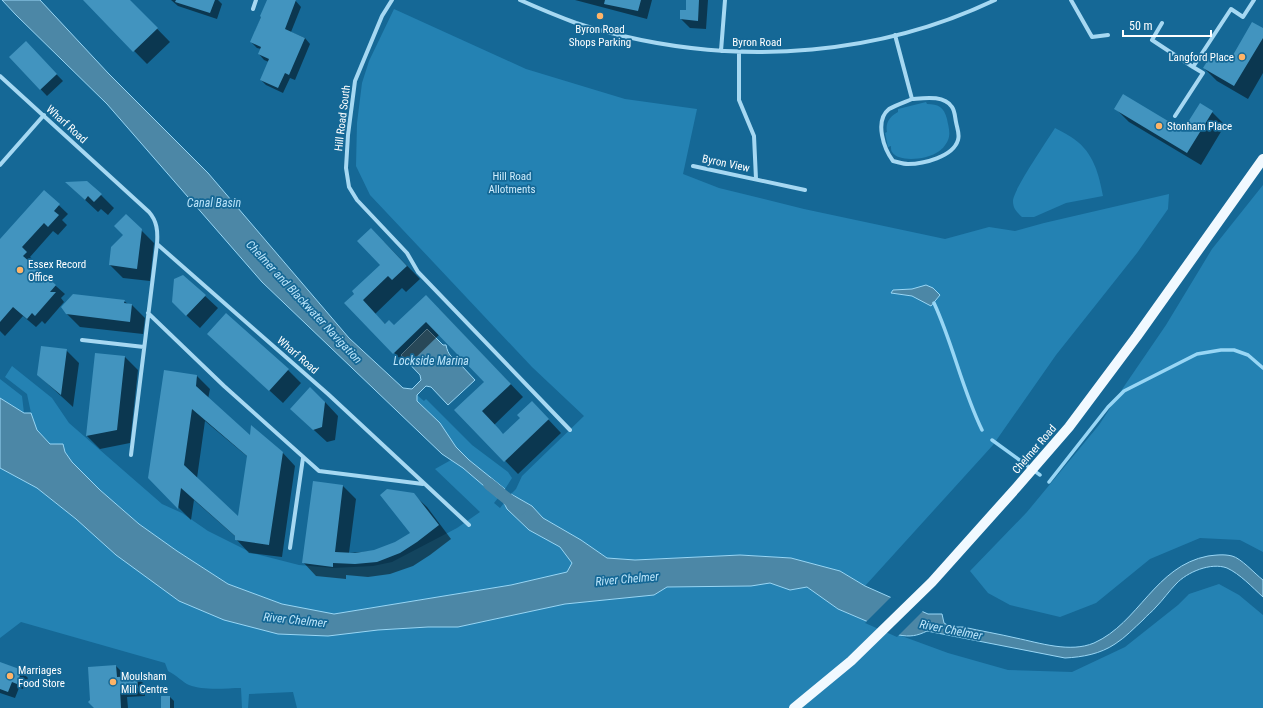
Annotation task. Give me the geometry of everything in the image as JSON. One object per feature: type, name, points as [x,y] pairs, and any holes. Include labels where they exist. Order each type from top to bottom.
[{"type":"main road","name":"Chelmer Road","points":[[1253,172],[1263,153]]},
{"type":"main road","name":"Chelmer Road","points":[[794,708],[851,662],[932,582],[1069,427],[1137,336],[1263,159]]},
{"type":"street","points":[[253,9],[256,0]]},
{"type":"street","name":"Hill Road South","points":[[392,0],[382,16],[355,81],[348,135],[346,168],[349,187],[370,214],[407,253],[418,272],[570,430]]},
{"type":"street","name":"Byron Road","points":[[520,0],[577,23],[597,29],[695,49],[739,52],[835,48],[895,36],[936,24],[995,0]]},
{"type":"street","points":[[721,51],[725,0]]},
{"type":"street","points":[[1071,0],[1092,37],[1108,36]]},
{"type":"street","points":[[1193,67],[1231,9],[1243,17],[1254,0]]},
{"type":"street","points":[[1162,23],[1152,40],[1203,73],[1175,116]]},
{"type":"street","points":[[895,36],[912,100]]},
{"type":"street","name":"Byron View","points":[[739,52],[739,100],[754,136],[756,179]]},
{"type":"street","name":"Wharf Road","points":[[0,76],[155,219],[157,244],[131,455]]},
{"type":"street","points":[[930,97],[944,100],[952,107],[959,134],[958,141],[953,149],[942,156],[927,161],[907,164],[893,161],[887,153],[881,131],[883,120],[888,110],[912,100],[930,97]]},
{"type":"street","points":[[0,165],[44,115]]},
{"type":"street","name":"Byron View","points":[[693,166],[805,190]]},
{"type":"street","name":"Wharf Road","points":[[157,244],[328,394],[423,484],[469,525]]},
{"type":"street","points":[[148,313],[224,386],[318,470],[423,484]]},
{"type":"street","points":[[82,340],[144,347]]},
{"type":"street","points":[[290,548],[303,458]]},
{"type":"green space","name":"Hill Road Allotments","points":[[394,9],[526,69],[625,99],[697,109],[683,174],[719,188],[804,209],[945,239],[989,227],[1015,231],[1169,194],[1168,209],[1137,253],[1056,355],[993,445],[865,586],[840,571],[791,558],[740,555],[635,560],[607,558],[581,540],[543,518],[532,506],[511,494],[516,489],[522,476],[584,416],[532,367],[370,195],[356,166],[357,123],[362,83],[369,61]]},
{"type":"green space","points":[[926,102],[927,104],[940,107],[944,112],[949,129],[949,137],[947,142],[940,151],[932,155],[913,159],[901,158],[892,152],[891,146],[888,147],[885,133],[887,132],[889,120],[898,112],[898,109]]},
{"type":"green space","points":[[1055,128],[1081,145],[1091,158],[1100,180],[1103,196],[1066,203],[1034,217],[1022,217],[1014,206],[1014,195],[1024,176]]},
{"type":"green space","points":[[1263,185],[1263,552],[1240,540],[1200,538],[1150,559],[1096,603],[1060,617],[1010,605],[988,593],[970,571],[1027,512],[1099,425],[1166,325],[1212,249]]},
{"type":"green space","points":[[12,366],[52,398],[69,423],[162,504],[182,513],[208,531],[252,553],[299,565],[333,568],[373,566],[392,562],[457,528],[480,512],[435,469],[451,460],[463,468],[498,498],[494,503],[500,508],[504,503],[507,509],[529,530],[560,547],[573,563],[567,572],[511,585],[334,614],[282,604],[228,584],[139,524],[100,490],[72,462],[65,452],[63,444],[50,444],[37,430],[31,413],[27,394],[5,377]]},
{"type":"green space","points":[[0,379],[22,396],[24,413],[0,398]]},
{"type":"green space","points":[[417,395],[424,401],[426,399],[472,445],[508,472],[512,478],[505,489],[469,460],[456,447],[440,423],[417,401]]},
{"type":"green space","points":[[0,468],[37,488],[179,601],[378,630],[458,627],[565,604],[654,595],[667,587],[749,586],[770,583],[790,590],[807,587],[838,609],[899,635],[948,653],[1008,670],[1072,672],[1125,647],[1178,605],[1189,594],[1219,584],[1239,595],[1263,615],[1263,708],[297,708],[293,692],[249,694],[248,708],[242,708],[241,688],[208,689],[195,687],[189,685],[168,671],[165,663],[21,622],[0,638]]},
{"type":"water","name":"Canal Basin","points":[[2,0],[40,0],[108,73],[208,173],[349,338],[403,388],[412,389],[421,380],[420,375],[401,355],[427,329],[443,345],[446,345],[451,356],[461,361],[461,365],[475,380],[448,405],[431,387],[426,386],[417,395],[417,401],[440,423],[456,447],[469,460],[505,489],[498,498],[463,468],[442,454],[262,282],[107,104]]},
{"type":"water","points":[[926,285],[933,288],[940,295],[931,306],[912,296],[891,293],[893,290],[912,289]]},
{"type":"water","name":"River Chelmer","points":[[0,398],[24,413],[31,413],[37,430],[50,444],[63,444],[65,452],[72,462],[100,490],[139,524],[228,584],[282,604],[334,614],[511,585],[567,572],[572,563],[560,547],[529,530],[507,509],[504,503],[511,494],[532,506],[543,518],[581,540],[607,558],[635,560],[740,555],[791,558],[840,571],[865,586],[928,614],[942,614],[944,623],[951,627],[963,627],[1055,646],[1085,646],[1110,634],[1174,571],[1190,562],[1208,556],[1226,555],[1236,557],[1263,580],[1263,597],[1241,577],[1227,568],[1214,566],[1200,569],[1186,576],[1173,587],[1153,610],[1115,644],[1091,654],[1065,658],[927,631],[913,636],[899,635],[838,609],[807,587],[790,590],[770,583],[751,586],[667,587],[654,595],[565,604],[458,627],[378,630],[328,636],[278,634],[224,620],[179,601],[116,555],[76,519],[37,488],[0,468]]},
{"type":"pier","points":[[892,596],[924,610],[897,637],[865,623]]},
{"type":"building","points":[[83,0],[130,0],[158,28],[133,52]]},
{"type":"building","points":[[176,0],[215,0],[210,13],[175,2]]},
{"type":"building","points":[[267,0],[296,0],[285,29],[305,38],[289,75],[285,73],[278,88],[260,80],[269,59],[258,54],[261,47],[250,42]]},
{"type":"building","points":[[605,0],[641,0],[638,11],[604,4]]},
{"type":"building","points":[[686,0],[699,0],[698,21],[680,19],[680,10],[686,10]]},
{"type":"building","name":"Langford Place","points":[[1252,22],[1263,28],[1263,38],[1234,86],[1203,68],[1213,52],[1229,62]]},
{"type":"building","points":[[26,41],[57,74],[40,90],[9,57]]},
{"type":"building","name":"Stonham Place","points":[[1123,94],[1183,130],[1200,103],[1213,111],[1187,153],[1114,109]]},
{"type":"building","points":[[87,181],[102,194],[94,202],[88,196],[85,200],[65,182]]},
{"type":"building","name":"Essex Record Office","points":[[44,190],[60,204],[54,211],[59,215],[48,227],[44,223],[22,247],[27,252],[23,256],[56,285],[50,292],[56,292],[35,316],[32,313],[27,319],[13,307],[0,322],[0,239]]},
{"type":"building","points":[[126,214],[142,229],[137,269],[109,265],[111,247],[123,235],[114,226]]},
{"type":"building","points":[[371,228],[407,266],[392,280],[388,276],[363,300],[385,324],[389,320],[394,325],[426,295],[511,384],[482,411],[503,434],[520,418],[517,415],[532,401],[549,419],[504,462],[454,410],[484,382],[426,322],[393,354],[344,303],[354,294],[352,291],[380,265],[357,241]]},
{"type":"building","points":[[183,275],[206,295],[186,316],[172,302],[174,279]]},
{"type":"building","points":[[73,294],[125,300],[124,303],[132,304],[130,322],[66,314],[61,307]]},
{"type":"building","points":[[226,313],[289,369],[269,391],[207,334]]},
{"type":"building","points":[[41,346],[67,349],[61,395],[37,375]]},
{"type":"building","points":[[95,353],[125,356],[117,430],[86,436]]},
{"type":"building","points":[[164,370],[197,375],[196,386],[250,435],[251,425],[283,452],[269,545],[235,540],[235,536],[181,488],[178,509],[148,478]],"holes":[[[192,409],[247,456],[238,516],[184,465]]]},
{"type":"building","points":[[310,387],[325,402],[322,427],[313,430],[290,409]]},
{"type":"building","points":[[313,481],[343,485],[335,552],[355,553],[374,550],[395,542],[410,533],[380,495],[387,489],[414,493],[439,525],[400,553],[377,562],[355,564],[333,563],[333,567],[302,563]]},
{"type":"building","name":"Marriages Food Store","points":[[0,662],[22,670],[17,684],[12,682],[8,692],[0,689]]},
{"type":"building","name":"Moulsham Mill Centre","points":[[116,665],[117,677],[137,676],[138,688],[120,689],[121,708],[94,708],[88,702],[90,700],[88,667]]},
{"type":"building","points":[[161,696],[170,696],[170,708],[161,708]]},
{"type":"waterway","points":[[934,303],[947,334],[969,399],[982,430]]},
{"type":"waterway","points":[[1049,482],[1108,407],[1124,391],[1197,354],[1221,350],[1234,350],[1248,355],[1263,368]]},
{"type":"waterway","points":[[992,440],[1040,475]]},
{"type":"waterway","name":"Chelmer and Blackwater Navigation","points":[[489,484],[520,509]]},
{"type":"place","name":"Byron Road Shops Parking","points":[[600,16]]},
{"type":"place","name":"Langford Place","points":[[1242,57]]},
{"type":"place","name":"Stonham Place","points":[[1159,126]]},
{"type":"place","name":"Essex Record Office","points":[[20,270]]},
{"type":"place","name":"Marriages Food Store","points":[[10,676]]},
{"type":"place","name":"Moulsham Mill Centre","points":[[113,682]]},
{"type":"water label","name":"Lockside Marina","points":[[431,361]]}]
